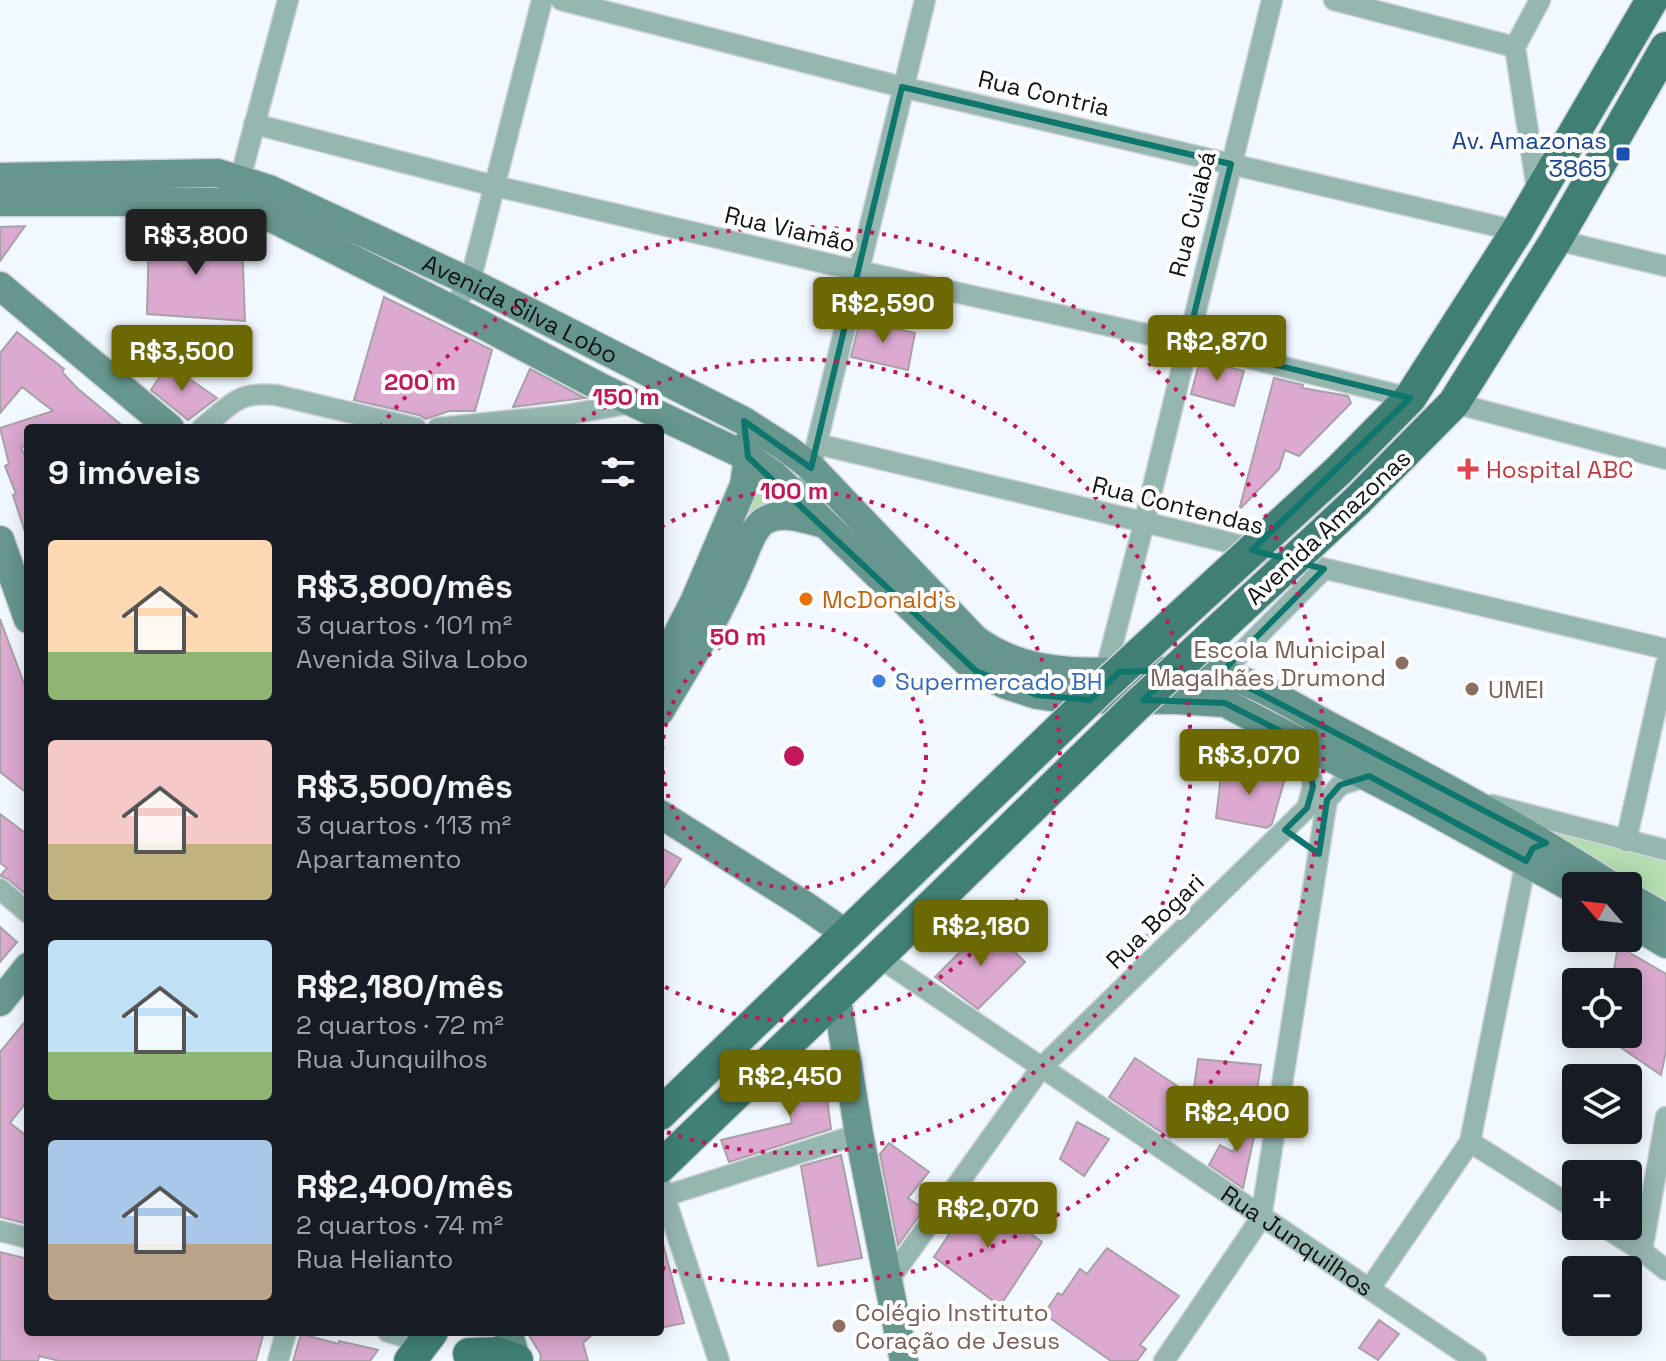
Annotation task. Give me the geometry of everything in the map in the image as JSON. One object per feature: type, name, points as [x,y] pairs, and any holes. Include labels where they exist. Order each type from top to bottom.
[{"type":"main road","name":"Avenida Amazonas","points":[[664,1110],[1103,687],[1338,471],[1410,398],[1517,231],[1652,0]]},
{"type":"main road","name":"Avenida Amazonas","points":[[664,1180],[927,910],[1134,708],[1356,502],[1454,403],[1556,240],[1666,48]]},
{"type":"main road","name":"Avenida Silva Lobo","points":[[0,177],[218,173],[269,189],[470,282],[814,456],[975,639],[994,654],[1019,663],[1078,672],[1156,670],[1221,673],[1260,690],[1472,800],[1562,877]]},
{"type":"main road","name":"Avenida Silva Lobo","points":[[0,202],[223,202],[252,208],[452,309],[599,399],[633,403],[748,457],[773,474],[820,518],[976,671],[1037,695],[1066,699],[1225,703],[1369,776],[1581,872]]},
{"type":"main road","points":[[0,286],[165,424]]},
{"type":"main road","points":[[666,657],[694,602],[744,485],[748,457],[744,421]]},
{"type":"main road","points":[[664,704],[762,522],[774,517],[820,518]]},
{"type":"main road","points":[[0,540],[24,608]]},
{"type":"main road","points":[[666,657],[735,576]]},
{"type":"main road","points":[[664,817],[848,935]]},
{"type":"main road","points":[[1642,904],[1666,918]]},
{"type":"main road","points":[[1642,929],[1666,944]]},
{"type":"main road","points":[[0,1002],[24,972]]},
{"type":"main road","points":[[837,999],[859,1134],[904,1361]]},
{"type":"main road","points":[[509,1336],[517,1361]]},
{"type":"main road","points":[[473,1349],[497,1353],[517,1361]]},
{"type":"street","points":[[240,179],[288,0]]},
{"type":"street","points":[[452,309],[470,282],[542,0]]},
{"type":"street","name":"Rua Contria","points":[[561,0],[902,87],[1517,231]]},
{"type":"street","points":[[820,518],[807,494],[814,456],[925,0]]},
{"type":"street","name":"Rua Cuiabá","points":[[1105,673],[1272,0]]},
{"type":"street","points":[[1334,0],[1515,47]]},
{"type":"street","points":[[1538,196],[1515,47],[1540,0]]},
{"type":"street","name":"Rua Viamão","points":[[254,124],[495,186],[1187,343],[1410,398]]},
{"type":"street","points":[[1556,240],[1666,266]]},
{"type":"street","points":[[207,424],[238,399],[252,393],[276,395],[399,424]]},
{"type":"street","points":[[490,424],[599,399]]},
{"type":"street","points":[[1454,403],[1666,459]]},
{"type":"street","name":"Rua Contendas","points":[[814,456],[1144,523],[1324,569],[1666,649]]},
{"type":"street","name":"Avenida Amazonas","points":[[1221,673],[1324,569]]},
{"type":"street","points":[[1626,841],[1666,664]]},
{"type":"street","name":"Rua Bogari","points":[[889,1280],[1041,1068],[1307,808],[1313,787],[1306,744]]},
{"type":"street","points":[[1164,1361],[1261,1218],[1327,800],[1340,785],[1369,776]]},
{"type":"street","points":[[1472,800],[1666,850]]},
{"type":"street","points":[[1285,830],[1319,854]]},
{"type":"street","points":[[1370,1288],[1470,1142],[1536,852]]},
{"type":"street","points":[[0,889],[24,910]]},
{"type":"street","name":"Rua Junquilhos","points":[[880,958],[1476,1361]]},
{"type":"street","points":[[1642,1251],[1666,1117]]},
{"type":"street","points":[[664,1182],[859,1134]]},
{"type":"street","points":[[1470,1142],[1562,1200]]},
{"type":"street","points":[[664,1188],[719,1361]]},
{"type":"street","points":[[0,1231],[24,1237]]},
{"type":"street","points":[[1625,1240],[1666,1270]]},
{"type":"street","points":[[278,1361],[285,1336]]},
{"type":"street","points":[[398,1336],[421,1345]]},
{"type":"highlighted area","points":[[902,87],[1231,164],[1187,343],[1410,398],[1252,550],[1324,569],[1221,673],[1546,843],[1533,848],[1526,861],[1369,776],[1340,785],[1327,800],[1319,854],[1285,830],[1307,808],[1313,787],[1306,744],[1225,703],[1143,700],[1176,670],[1119,672],[1090,700],[1037,695],[976,671],[748,457],[744,421],[811,468]]},
{"type":"green space","points":[[754,478],[776,492],[791,508],[724,576]]},
{"type":"green space","points":[[1544,829],[1666,856],[1666,905],[1642,891],[1642,872],[1610,872]]},
{"type":"building","points":[[25,226],[0,261],[0,227]]},
{"type":"building","points":[[149,233],[242,237],[245,321],[147,314]]},
{"type":"building","points":[[384,297],[492,350],[475,411],[449,411],[426,419],[354,400]]},
{"type":"building","points":[[860,320],[915,333],[908,370],[851,357]]},
{"type":"building","points":[[17,332],[64,369],[62,372],[77,388],[120,424],[24,424],[24,446],[21,447],[24,454],[24,529],[13,495],[16,494],[5,466],[9,464],[0,428],[53,411],[22,387],[0,413],[0,353]]},
{"type":"building","points":[[1200,360],[1244,371],[1234,406],[1191,394]]},
{"type":"building","points":[[168,364],[217,398],[188,420],[151,390]]},
{"type":"building","points":[[530,369],[585,398],[513,407]]},
{"type":"building","points":[[1274,378],[1303,385],[1302,388],[1348,396],[1351,403],[1299,456],[1285,450],[1279,469],[1239,510]]},
{"type":"building","points":[[0,619],[24,683],[24,791],[0,772]]},
{"type":"building","points":[[1222,767],[1285,778],[1272,824],[1267,828],[1216,818]]},
{"type":"building","points":[[0,814],[24,832],[24,893],[0,876],[7,868],[0,863]]},
{"type":"building","points":[[664,849],[681,859],[664,887]]},
{"type":"building","points":[[987,925],[1025,962],[978,1009],[935,977]]},
{"type":"building","points":[[0,927],[17,942],[0,962]]},
{"type":"building","points":[[1617,952],[1628,952],[1666,974],[1666,1051],[1661,1075],[1621,1048],[1642,1048],[1642,968],[1614,968]]},
{"type":"building","points":[[24,1023],[24,1105],[10,1123],[24,1134],[24,1223],[0,1217],[0,1052]]},
{"type":"building","points":[[822,1058],[831,1129],[729,1162],[721,1140],[792,1123],[785,1093]]},
{"type":"building","points":[[1135,1058],[1197,1099],[1170,1138],[1109,1097]]},
{"type":"building","points":[[1198,1059],[1261,1065],[1256,1096],[1194,1088]]},
{"type":"building","points":[[1245,1116],[1258,1118],[1243,1188],[1209,1165],[1220,1145],[1233,1152]]},
{"type":"building","points":[[1077,1122],[1109,1139],[1084,1176],[1060,1159]]},
{"type":"building","points":[[889,1143],[929,1172],[908,1198],[924,1209],[898,1245],[880,1154]]},
{"type":"building","points":[[841,1155],[862,1258],[818,1266],[801,1166]]},
{"type":"building","points":[[976,1194],[1042,1242],[1000,1306],[934,1257]]},
{"type":"building","points":[[664,1248],[684,1323],[664,1327]]},
{"type":"building","points":[[1107,1248],[1179,1296],[1140,1345],[1146,1349],[1137,1361],[1111,1361],[1044,1314],[1080,1269],[1087,1274]]},
{"type":"building","points":[[0,1252],[24,1258],[24,1336],[263,1336],[256,1361],[60,1361],[39,1356],[38,1361],[0,1361]]},
{"type":"building","points":[[1379,1320],[1399,1334],[1378,1360],[1359,1348]]},
{"type":"building","points":[[300,1336],[378,1350],[370,1361],[293,1361]]},
{"type":"building","points":[[529,1336],[591,1336],[583,1343],[588,1361],[540,1361],[541,1355]]},
{"type":"place","name":"Av. Amazonas 3865","points":[[1623,154]]},
{"type":"place","name":"Hospital ABC","points":[[1468,469]]},
{"type":"place","name":"McDonald's","points":[[806,599]]},
{"type":"place","name":"Escola Municipal Magalhães Drumond","points":[[1402,663]]},
{"type":"place","name":"Supermercado BH","points":[[879,681]]},
{"type":"place","name":"UMEI","points":[[1472,689]]},
{"type":"place","name":"Colégio Instituto Coração de Jesus","points":[[839,1326]]}]
